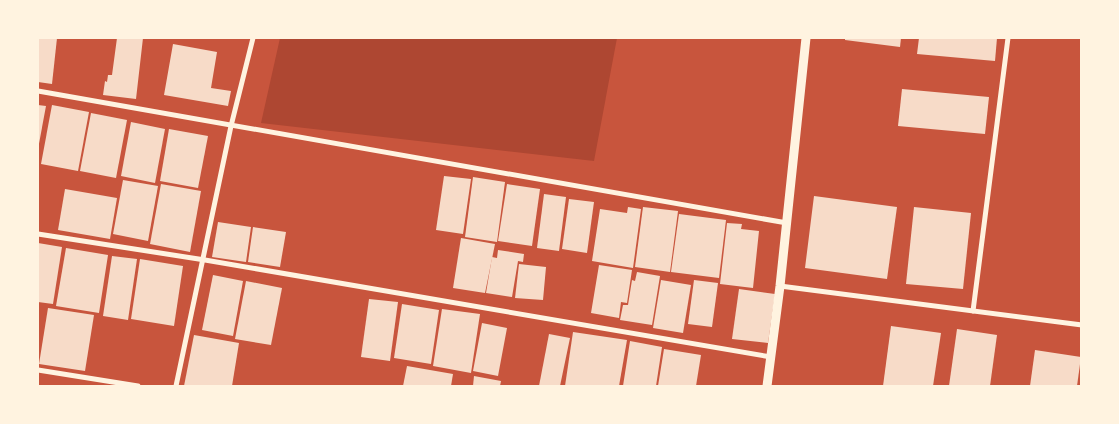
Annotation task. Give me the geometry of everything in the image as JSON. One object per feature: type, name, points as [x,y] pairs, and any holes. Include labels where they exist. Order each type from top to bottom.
[{"type":"street","points":[[176,386],[231,126],[253,38]]},
{"type":"street","points":[[767,386],[780,286],[806,38]]},
{"type":"street","points":[[973,311],[1008,38]]},
{"type":"street","points":[[38,90],[231,126],[787,223]]},
{"type":"street","points":[[38,234],[204,260],[771,357]]},
{"type":"street","points":[[780,286],[1082,325]]},
{"type":"street","points":[[38,370],[138,386]]},
{"type":"shaded area","points":[[280,38],[617,38],[594,161],[261,123]]},
{"type":"building","points":[[38,38],[57,38],[52,84],[38,82]]},
{"type":"building","points":[[117,38],[143,38],[136,99],[103,95],[105,81],[107,82],[108,75],[112,75]]},
{"type":"building","points":[[845,38],[901,38],[900,47],[845,40]]},
{"type":"building","points":[[919,38],[997,38],[995,61],[917,54]]},
{"type":"building","points":[[173,44],[217,52],[211,88],[231,91],[228,106],[164,95]]},
{"type":"building","points":[[902,89],[989,97],[985,134],[898,126]]},
{"type":"building","points":[[38,105],[46,106],[38,149]]},
{"type":"building","points":[[52,105],[89,112],[78,171],[41,164]]},
{"type":"building","points":[[91,113],[127,120],[116,178],[80,171]]},
{"type":"building","points":[[131,122],[165,129],[155,183],[121,176]]},
{"type":"building","points":[[169,129],[208,136],[198,188],[160,181]]},
{"type":"building","points":[[444,176],[471,179],[463,234],[436,230]]},
{"type":"building","points":[[473,177],[505,182],[497,242],[465,237]]},
{"type":"building","points":[[123,180],[158,186],[148,241],[113,234]]},
{"type":"building","points":[[161,184],[201,191],[190,252],[150,244]]},
{"type":"building","points":[[507,184],[540,189],[532,246],[498,241]]},
{"type":"building","points":[[65,189],[117,198],[110,239],[58,230]]},
{"type":"building","points":[[544,194],[566,197],[559,251],[537,248]]},
{"type":"building","points":[[814,196],[897,207],[887,279],[805,268]]},
{"type":"building","points":[[569,199],[594,202],[587,253],[562,249]]},
{"type":"building","points":[[628,207],[641,209],[633,268],[592,261],[600,209],[627,213]]},
{"type":"building","points":[[643,207],[678,211],[670,272],[635,267]]},
{"type":"building","points":[[914,207],[971,213],[963,289],[906,284]]},
{"type":"building","points":[[679,214],[726,220],[719,278],[671,272]]},
{"type":"building","points":[[218,222],[251,227],[246,262],[212,257]]},
{"type":"building","points":[[727,223],[742,224],[741,229],[759,231],[753,288],[720,284]]},
{"type":"building","points":[[253,227],[286,232],[280,267],[248,262]]},
{"type":"building","points":[[461,238],[495,244],[485,293],[453,288]]},
{"type":"building","points":[[38,243],[62,247],[53,304],[38,302]]},
{"type":"building","points":[[66,248],[108,255],[99,313],[56,306]]},
{"type":"building","points":[[498,250],[524,254],[523,262],[518,261],[512,297],[486,293],[492,257],[497,258]]},
{"type":"building","points":[[112,256],[137,259],[128,320],[103,316]]},
{"type":"building","points":[[140,259],[183,266],[174,326],[131,319]]},
{"type":"building","points":[[519,264],[546,267],[543,300],[515,298]]},
{"type":"building","points":[[599,265],[632,270],[627,303],[621,302],[619,318],[591,313]]},
{"type":"building","points":[[637,272],[660,276],[652,325],[620,320],[623,305],[628,305],[632,280],[635,281]]},
{"type":"building","points":[[213,275],[243,281],[233,336],[202,330]]},
{"type":"building","points":[[661,280],[691,285],[683,333],[653,328]]},
{"type":"building","points":[[694,280],[718,283],[712,327],[688,324]]},
{"type":"building","points":[[246,281],[282,288],[271,345],[235,339]]},
{"type":"building","points":[[739,289],[775,294],[768,343],[732,339]]},
{"type":"building","points":[[369,299],[398,302],[390,361],[361,357]]},
{"type":"building","points":[[402,304],[439,310],[431,364],[394,358]]},
{"type":"building","points":[[48,308],[94,315],[85,371],[39,364]]},
{"type":"building","points":[[442,309],[480,314],[471,373],[433,366]]},
{"type":"building","points":[[482,323],[507,328],[498,376],[473,371]]},
{"type":"building","points":[[891,326],[941,333],[933,386],[883,386]]},
{"type":"building","points":[[957,329],[997,335],[990,386],[949,386]]},
{"type":"building","points":[[573,332],[627,340],[619,386],[565,386]]},
{"type":"building","points":[[549,334],[570,338],[560,386],[539,386]]},
{"type":"building","points":[[194,335],[239,343],[232,386],[184,386]]},
{"type":"building","points":[[630,341],[662,347],[656,386],[623,386]]},
{"type":"building","points":[[664,349],[701,355],[696,386],[658,386]]},
{"type":"building","points":[[1035,350],[1081,357],[1077,386],[1030,386]]},
{"type":"building","points":[[407,366],[453,374],[451,386],[403,386]]},
{"type":"building","points":[[474,376],[501,381],[500,386],[473,386]]}]
